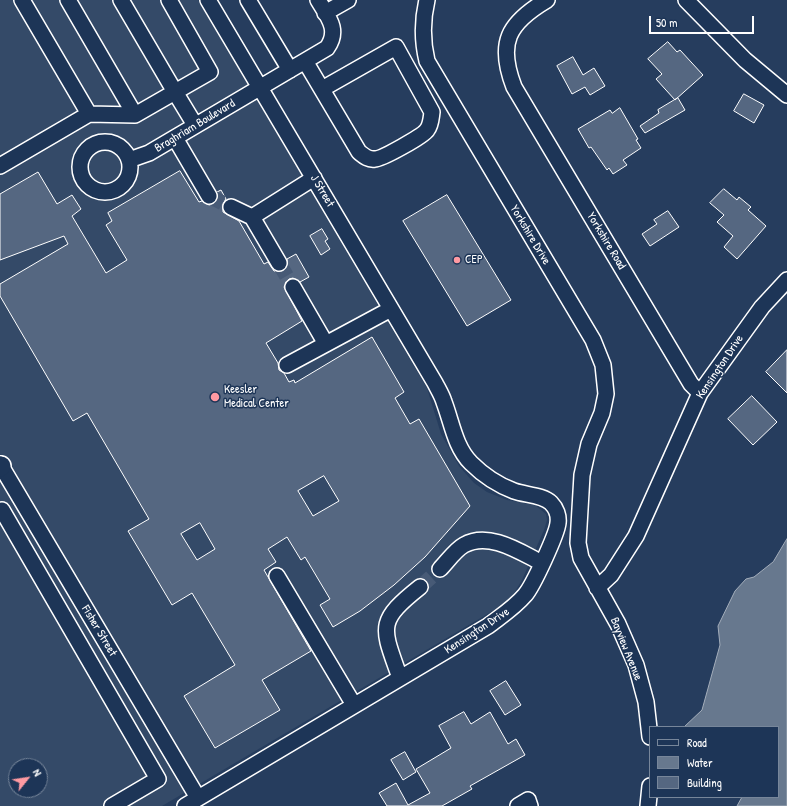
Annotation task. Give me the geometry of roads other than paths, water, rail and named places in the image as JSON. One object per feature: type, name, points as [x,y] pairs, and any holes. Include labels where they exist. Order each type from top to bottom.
[{"type":"street","points":[[22,0],[89,114]]},
{"type":"street","points":[[68,0],[135,115]]},
{"type":"street","points":[[121,0],[195,126]]},
{"type":"street","points":[[0,166],[89,114],[135,115],[210,72],[169,0]]},
{"type":"street","name":"J Street","points":[[208,0],[435,383]]},
{"type":"street","points":[[248,0],[290,70]]},
{"type":"street","points":[[322,6],[348,0]]},
{"type":"street","name":"Yorkshire Drive","points":[[426,0],[423,16],[423,33],[427,61],[593,340],[603,366],[606,394],[602,413],[589,444],[582,475],[578,543],[581,558],[586,568]]},
{"type":"street","name":"Yorkshire Road","points":[[547,0],[522,17],[515,26],[508,40],[506,65],[514,87],[691,384],[700,393]]},
{"type":"street","points":[[686,0],[745,60],[787,95]]},
{"type":"street","name":"Braghriam Boulevard","points":[[129,160],[149,153],[327,48],[332,41],[333,30],[322,6]]},
{"type":"street","points":[[306,61],[322,89],[359,152],[368,159],[376,159],[386,156],[427,132],[431,123],[432,112],[396,47],[322,89]]},
{"type":"street","points":[[175,138],[209,196]]},
{"type":"street","points":[[252,217],[314,178]]},
{"type":"street","points":[[231,207],[252,217],[279,263]]},
{"type":"street","name":"Kensington Drive","points":[[597,588],[611,575],[636,536],[700,393],[762,307],[787,280]]},
{"type":"street","points":[[292,287],[326,344]]},
{"type":"street","points":[[287,365],[391,309]]},
{"type":"street","name":"Kensington Drive","points":[[185,806],[488,626],[513,607],[526,594],[542,563],[558,523],[556,511],[552,504],[546,499],[514,491],[497,484],[470,462],[461,449],[451,426],[444,402],[435,383]]},
{"type":"street","name":"Fisher Street","points":[[0,466],[198,798]]},
{"type":"street","points":[[2,510],[158,779],[112,806]]},
{"type":"street","points":[[440,569],[463,545],[477,540],[507,545],[542,563]]},
{"type":"street","name":"Bayview Avenue","points":[[586,568],[618,624],[636,665],[646,702],[649,728]]},
{"type":"street","points":[[277,576],[354,705]]},
{"type":"street","points":[[400,678],[389,648],[386,631],[390,615],[399,604],[420,587]]},
{"type":"street","points":[[106,689],[126,677]]},
{"type":"street","points":[[648,806],[649,796]]},
{"type":"street","points":[[518,806],[528,800],[530,806]]},
{"type":"water","points":[[787,539],[787,806],[737,806],[741,798],[779,798],[779,726],[685,726],[702,710],[720,645],[718,626],[735,591],[746,579],[754,577],[773,562]]},
{"type":"tunnel","points":[[209,196],[231,207]]},
{"type":"tunnel","points":[[279,263],[293,287]]},
{"type":"tunnel","points":[[420,587],[440,569]]},
{"type":"place","name":"CEP","points":[[457,260]]},
{"type":"place","name":"Keesler Medical Center","points":[[215,397]]}]
